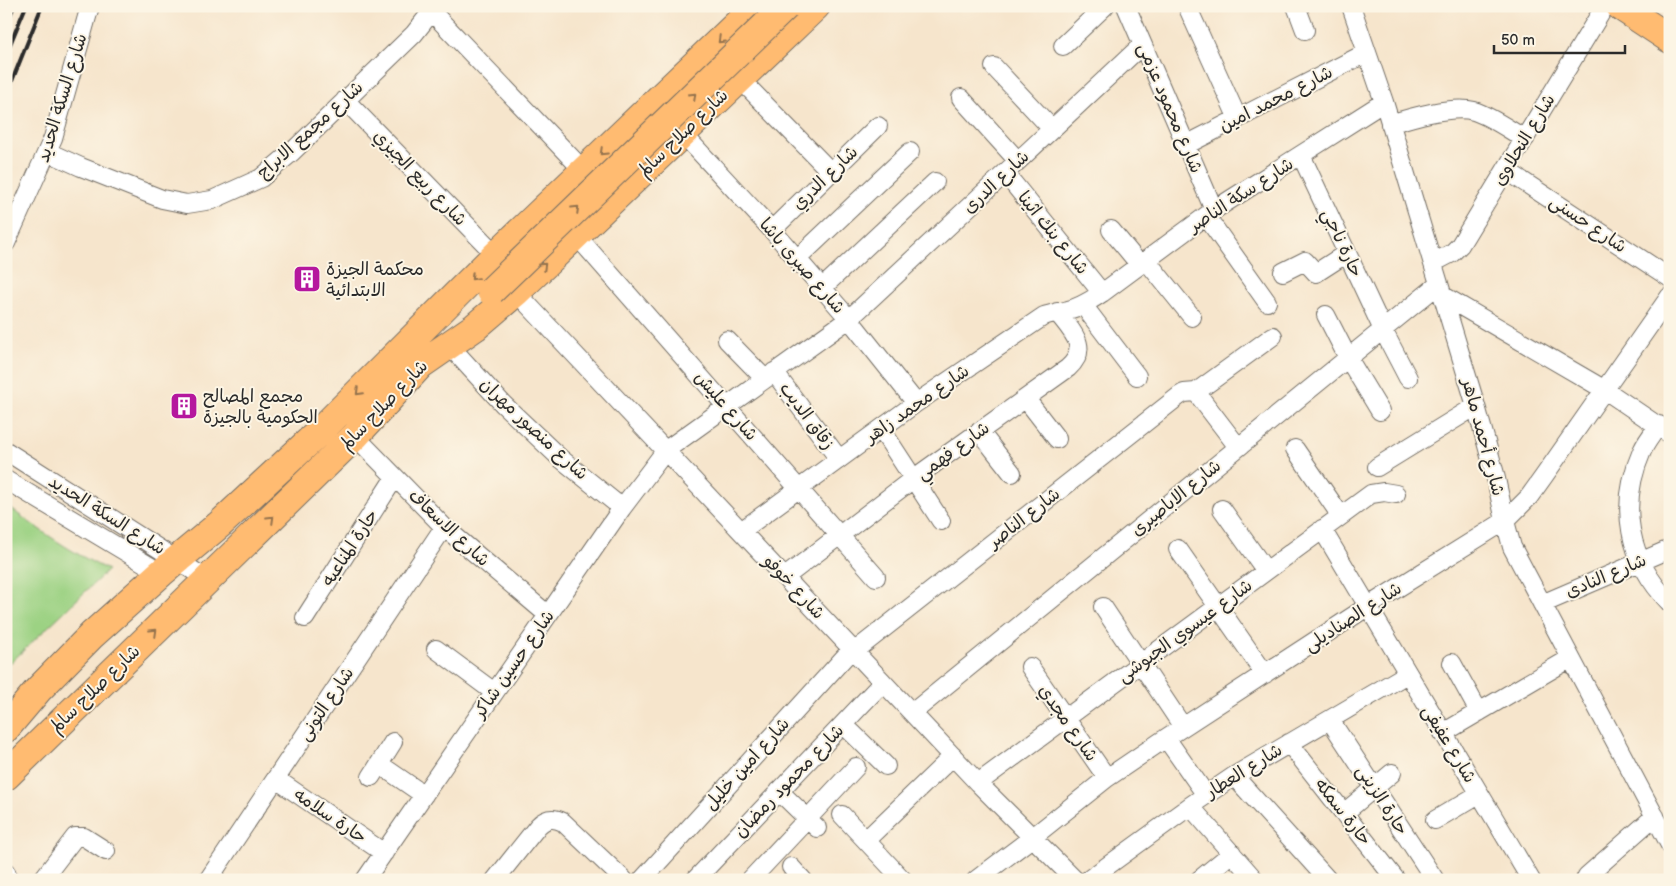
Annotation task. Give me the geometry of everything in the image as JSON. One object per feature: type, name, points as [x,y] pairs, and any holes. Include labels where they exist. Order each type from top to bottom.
[{"type":"highway","name":"شارع صلاح سالم","points":[[6,728],[38,690],[92,636],[169,566],[220,524],[317,434],[496,255],[756,6]]},
{"type":"highway","points":[[762,6],[771,18],[774,27],[774,46]]},
{"type":"highway","points":[[420,365],[503,292],[786,6]]},
{"type":"highway","name":"شارع صلاح سالم","points":[[6,776],[355,436],[420,365],[476,327],[503,292],[576,235],[816,6]]},
{"type":"highway","points":[[1620,6],[1670,39]]},
{"type":"highway","points":[[76,706],[77,689],[88,672],[164,596],[168,589],[169,566]]},
{"type":"street","name":"شارع السكة الحديد","points":[[6,243],[48,152],[90,6]]},
{"type":"street","points":[[1063,46],[1105,6]]},
{"type":"street","name":"شارع محمود عزمى","points":[[1126,6],[1186,145],[1210,213],[1267,302]]},
{"type":"street","points":[[1187,6],[1238,118]]},
{"type":"street","points":[[1296,6],[1305,30]]},
{"type":"street","name":"شارع أحمد ماهر","points":[[1351,6],[1384,102],[1476,406],[1495,474],[1512,547],[1670,845]]},
{"type":"street","name":"شارع النحلاوى","points":[[1433,263],[1452,254],[1460,246],[1605,6]]},
{"type":"street","name":"شارع مجمع الابراج","points":[[48,152],[162,199],[188,204],[212,200],[261,178],[292,152],[414,34],[434,9]]},
{"type":"street","points":[[434,9],[584,170]]},
{"type":"street","name":"شارع الدرى","points":[[770,376],[849,319],[1142,45]]},
{"type":"street","name":"شارع محمد امين","points":[[1186,145],[1366,53]]},
{"type":"street","points":[[994,67],[1052,129]]},
{"type":"street","points":[[740,79],[831,172]]},
{"type":"street","points":[[961,98],[1018,161]]},
{"type":"street","name":"شارع ربيع الجيزي","points":[[345,100],[496,255]]},
{"type":"street","name":"شارع سكة الناصر","points":[[1102,293],[1210,213],[1384,102]]},
{"type":"street","points":[[1390,124],[1424,114],[1472,111],[1491,118],[1525,139]]},
{"type":"street","name":"شارع الدري","points":[[772,230],[878,126]]},
{"type":"street","name":"شارع صبرى باشا","points":[[683,134],[772,230],[849,319],[916,403]]},
{"type":"street","points":[[797,259],[910,152]]},
{"type":"street","name":"حارة ناجي","points":[[1301,156],[1346,254],[1408,378]]},
{"type":"street","name":"شارع حسنى","points":[[1506,170],[1670,278]]},
{"type":"street","name":"شارع بنك اثينا","points":[[1005,173],[1102,293]]},
{"type":"street","points":[[822,288],[935,182]]},
{"type":"street","points":[[1111,230],[1192,316]]},
{"type":"street","name":"شارع عليش","points":[[576,235],[876,577]]},
{"type":"street","points":[[1283,272],[1305,260],[1316,273],[1346,254]]},
{"type":"street","points":[[1441,289],[1605,390],[1664,429],[1643,449],[1633,476],[1629,505],[1631,534],[1640,561],[1656,588],[1670,603]]},
{"type":"street","name":"شارع الاباصيرى","points":[[912,713],[1348,358],[1383,330],[1441,289]]},
{"type":"street","name":"شارع خوفو","points":[[503,292],[666,450],[978,783],[1075,880]]},
{"type":"street","name":"شارع محمد زاهر","points":[[741,531],[916,403],[1044,316],[1068,311],[1083,305],[1102,293]]},
{"type":"street","name":"شارع الصناديلى","points":[[976,880],[1107,778],[1367,607],[1505,521],[1529,497],[1670,296]]},
{"type":"street","points":[[1083,305],[1137,376]]},
{"type":"street","name":"شارع فهمي","points":[[784,577],[1076,361],[1080,350],[1076,338],[1057,312]]},
{"type":"street","points":[[1326,315],[1348,358],[1380,410]]},
{"type":"street","name":"شارع الناصر","points":[[853,650],[1178,396],[1184,393],[1196,392],[1273,336]]},
{"type":"street","name":"زقاق الديب","points":[[728,340],[770,376],[840,459]]},
{"type":"street","name":"شارع منصور مهران","points":[[449,345],[503,404],[560,458],[622,508]]},
{"type":"street","name":"شارع حسين شاكر","points":[[365,880],[622,508],[666,450],[770,376]]},
{"type":"street","points":[[1196,392],[1238,447]]},
{"type":"street","points":[[1026,399],[1057,440]]},
{"type":"street","points":[[1377,467],[1476,406]]},
{"type":"street","points":[[881,429],[941,521]]},
{"type":"street","points":[[980,432],[1012,473]]},
{"type":"street","name":"شارع الاسعاف","points":[[355,436],[444,527],[548,615]]},
{"type":"street","points":[[1295,449],[1341,516]]},
{"type":"street","name":"شارع السكة الحديد","points":[[6,451],[169,566],[208,580]]},
{"type":"street","name":"حارة المناعيه","points":[[304,618],[395,477]]},
{"type":"street","points":[[6,480],[169,566]]},
{"type":"street","name":"شارع عيسوي الجيوشى","points":[[978,783],[1371,494],[1384,492],[1396,494]]},
{"type":"street","points":[[1222,509],[1266,571]]},
{"type":"street","name":"شارع التونى","points":[[208,880],[444,527]]},
{"type":"street","name":"شارع عفيفى","points":[[1322,530],[1531,880]]},
{"type":"street","points":[[1178,549],[1265,674]]},
{"type":"street","name":"شارع النادى","points":[[1542,604],[1670,549]]},
{"type":"street","points":[[1103,608],[1183,727]]},
{"type":"street","points":[[436,649],[494,692]]},
{"type":"street","name":"شارع امين خليل","points":[[642,880],[853,650]]},
{"type":"street","points":[[1443,733],[1571,658]]},
{"type":"street","points":[[1452,662],[1479,712]]},
{"type":"street","name":"شارع مجدي","points":[[1030,667],[1107,778]]},
{"type":"street","name":"شارع العطار","points":[[1088,880],[1234,776],[1408,674]]},
{"type":"street","name":"شارع محمود رمضان","points":[[695,880],[883,682]]},
{"type":"street","name":"حارة الزينى","points":[[1330,720],[1374,788],[1444,879]]},
{"type":"street","points":[[843,724],[886,766]]},
{"type":"street","points":[[1166,738],[1206,795]]},
{"type":"street","points":[[393,742],[375,770],[424,795]]},
{"type":"street","name":"حارة سمكه","points":[[1289,744],[1396,880]]},
{"type":"street","points":[[866,840],[953,756]]},
{"type":"street","points":[[750,880],[812,824],[856,767]]},
{"type":"street","points":[[1344,813],[1392,773]]},
{"type":"street","points":[[1234,776],[1328,880]]},
{"type":"street","name":"حارة سلامه","points":[[276,779],[384,853]]},
{"type":"street","points":[[779,791],[812,824]]},
{"type":"street","points":[[1435,820],[1479,794]]},
{"type":"street","points":[[1190,806],[1255,880]]},
{"type":"street","points":[[842,815],[904,880]]},
{"type":"street","points":[[1584,878],[1655,816]]},
{"type":"street","points":[[495,880],[538,826],[549,818],[563,822],[624,880]]},
{"type":"street","points":[[42,880],[75,838],[84,837],[106,851]]},
{"type":"street","points":[[1199,880],[1232,854]]},
{"type":"street","points":[[6,872],[9,880]]},
{"type":"green space","points":[[6,505],[81,556],[108,570],[6,667]]},
{"type":"railway","points":[[6,25],[14,6]]},
{"type":"railway","points":[[6,54],[26,6]]},
{"type":"railway","points":[[6,96],[42,6]]},
{"type":"place","name":"محكمة الجيزة الابتدائية","points":[[307,279]]},
{"type":"place","name":"مجمع المصالح الحكومية بالجيزة","points":[[184,406]]}]
